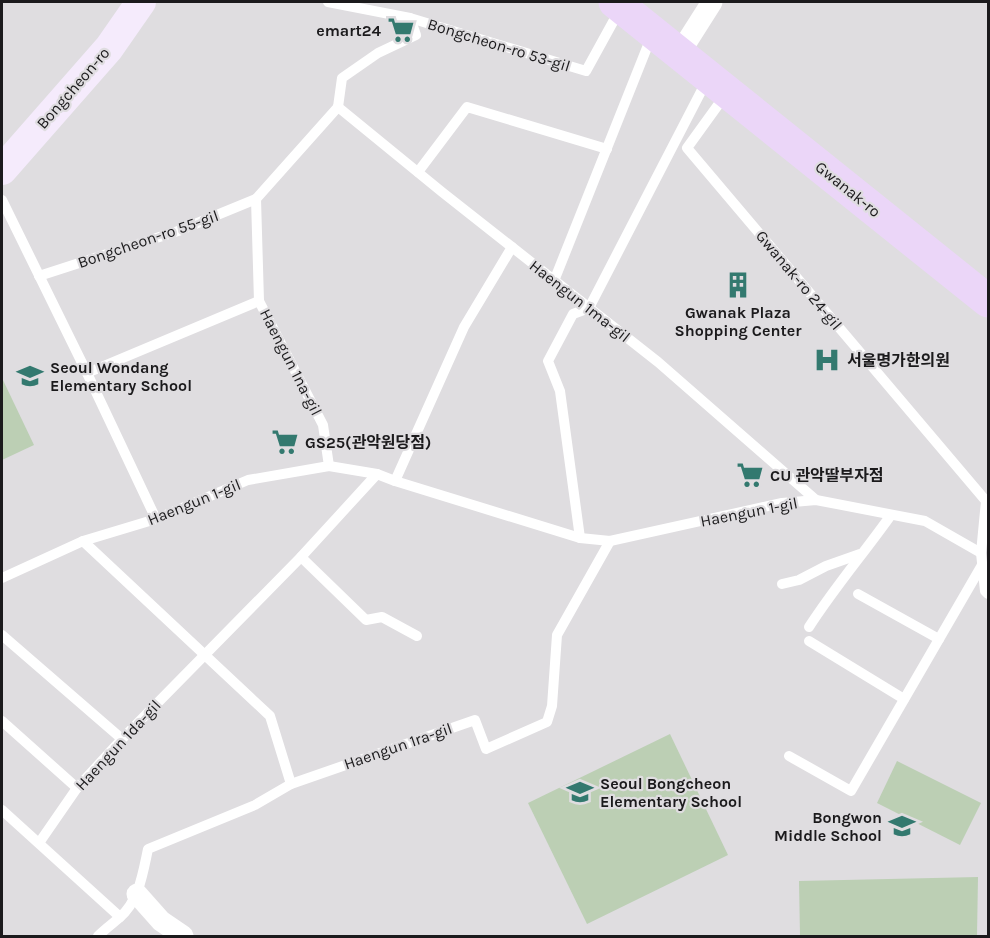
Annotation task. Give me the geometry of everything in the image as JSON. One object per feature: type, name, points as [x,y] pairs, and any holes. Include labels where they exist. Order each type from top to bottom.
[{"type":"main road","name":"Bongcheon-ro","points":[[2,170],[109,48],[141,2]]},
{"type":"main road","name":"Gwanak-ro","points":[[618,4],[988,301]]},
{"type":"street","points":[[679,54],[712,2]]},
{"type":"street","points":[[137,894],[161,921],[183,936]]},
{"type":"lane","name":"Bongcheon-ro 53-gil","points":[[328,2],[410,18],[586,71],[618,4]]},
{"type":"lane","name":"Bongcheon-ro 53-gil","points":[[338,107],[342,78],[378,52],[416,35],[410,18]]},
{"type":"lane","points":[[554,281],[653,32]]},
{"type":"lane","points":[[580,538],[560,391],[548,361],[573,314],[589,308],[718,85]]},
{"type":"lane","name":"Gwanak-ro 24-gil","points":[[718,85],[687,148],[987,501],[982,559],[985,591],[988,594]]},
{"type":"lane","points":[[256,199],[338,107]]},
{"type":"lane","name":"Haengun 1ma-gil","points":[[338,107],[658,362],[816,500]]},
{"type":"lane","points":[[417,172],[467,107],[607,149]]},
{"type":"lane","name":"Bongcheon-ro 55-gil","points":[[39,276],[177,231],[256,199]]},
{"type":"lane","name":"Haengun 1na-gil","points":[[256,199],[259,301],[324,425],[329,466]]},
{"type":"lane","points":[[2,200],[156,519]]},
{"type":"lane","points":[[395,481],[464,327],[512,247]]},
{"type":"lane","points":[[87,373],[259,301]]},
{"type":"lane","name":"Haengun 1-gil","points":[[2,578],[83,541],[156,519],[248,480],[329,466],[378,474],[580,538],[610,541],[782,503],[816,500],[925,522],[982,559]]},
{"type":"lane","name":"Haengun 1da-gil","points":[[39,843],[77,788],[122,739],[301,557],[378,474]]},
{"type":"lane","points":[[809,627],[891,515]]},
{"type":"lane","points":[[83,541],[270,716],[291,784]]},
{"type":"lane","name":"Haengun 1ra-gil","points":[[98,936],[120,917],[137,894],[148,849],[255,805],[291,784],[474,720],[486,749],[547,722],[552,706],[557,635],[610,541]]},
{"type":"lane","points":[[782,584],[799,580],[826,566],[863,553]]},
{"type":"lane","points":[[301,557],[366,620],[382,617],[417,636]]},
{"type":"lane","points":[[789,756],[851,791],[939,639],[982,559]]},
{"type":"lane","points":[[858,594],[939,639]]},
{"type":"lane","points":[[2,635],[122,739]]},
{"type":"lane","points":[[809,641],[904,699]]},
{"type":"lane","points":[[2,721],[77,788]]},
{"type":"lane","points":[[2,810],[120,917]]},
{"type":"green space","points":[[2,378],[34,445],[2,460]]},
{"type":"green space","points":[[670,734],[728,855],[587,924],[528,803]]},
{"type":"green space","points":[[897,761],[981,803],[960,845],[877,803]]},
{"type":"green space","points":[[978,877],[977,936],[800,936],[799,881]]},
{"type":"place","name":"emart24","points":[[401,30]]},
{"type":"place","name":"Gwanak Plaza Shopping Center","points":[[738,285]]},
{"type":"place","name":"서울명가한의원","points":[[827,360]]},
{"type":"place","name":"Seoul Wondang Elementary School","points":[[30,376]]},
{"type":"place","name":"GS25(관악원당점)","points":[[285,442]]},
{"type":"place","name":"CU 관악딸부자점","points":[[750,475]]},
{"type":"place","name":"Seoul Bongcheon Elementary School","points":[[580,792]]},
{"type":"place","name":"Bongwon Middle School","points":[[902,826]]}]
